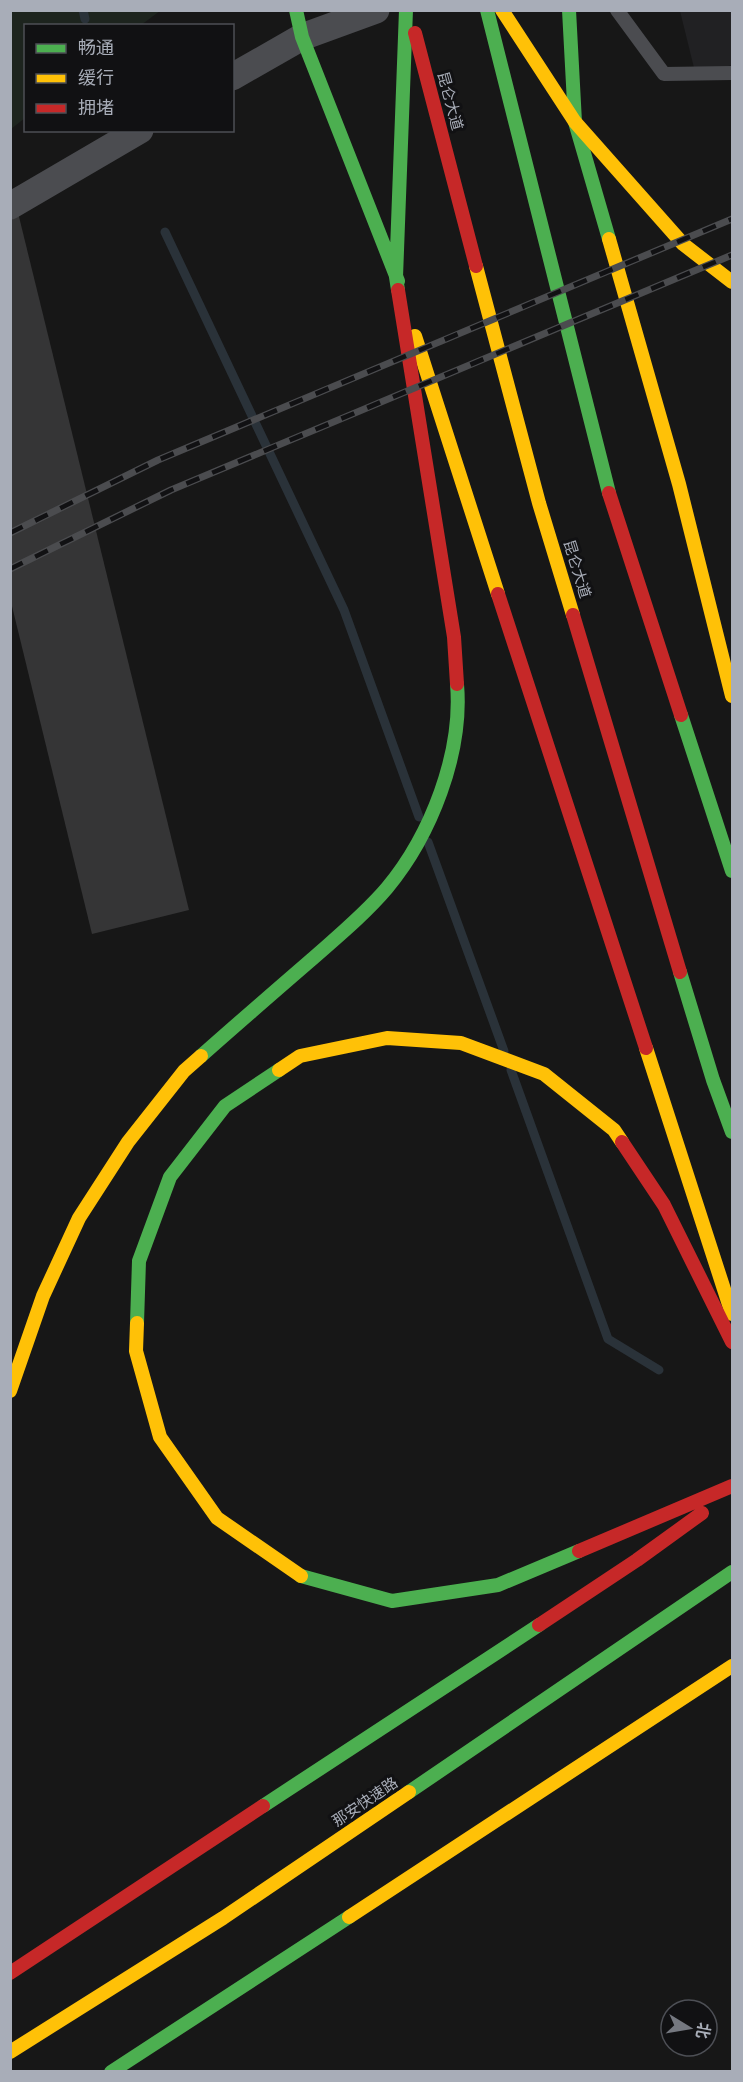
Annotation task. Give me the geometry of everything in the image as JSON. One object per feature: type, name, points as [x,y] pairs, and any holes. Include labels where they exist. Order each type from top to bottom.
[{"type":"main road","points":[[296,10],[302,37],[396,277],[732,1314]]},
{"type":"main road","points":[[10,1391],[43,1296],[79,1218],[128,1142],[184,1071],[339,936],[388,887],[418,843],[440,795],[454,744],[458,691],[454,637],[396,277],[408,10]]},
{"type":"main road","name":"昆仑大道","points":[[408,10],[539,503],[713,1080],[732,1132]]},
{"type":"main road","points":[[487,10],[602,472],[732,871]]},
{"type":"main road","points":[[502,10],[575,122],[683,244],[732,282]]},
{"type":"main road","points":[[569,10],[575,122],[679,484],[732,696]]},
{"type":"main road","points":[[732,1342],[664,1205],[615,1130],[544,1074],[461,1043],[387,1038],[300,1056],[225,1106],[170,1177],[139,1261],[136,1351],[160,1437],[217,1518],[297,1575],[392,1601],[498,1585],[732,1488]]},
{"type":"main road","points":[[10,1973],[637,1560],[732,1488]]},
{"type":"main road","name":"那安快速路","points":[[10,2052],[223,1918],[732,1572]]},
{"type":"main road","points":[[111,2072],[732,1666]]},
{"type":"street","points":[[234,76],[302,37],[376,10]]},
{"type":"street","points":[[10,206],[137,132]]},
{"type":"lane","points":[[617,10],[664,74],[732,73]]},
{"type":"shaded area","points":[[11,10],[160,10],[142,24],[24,24],[24,119],[11,129]]},
{"type":"shaded area","points":[[680,11],[732,11],[732,65],[696,76]]},
{"type":"building","points":[[10,180],[189,910],[92,934],[10,598]]},
{"type":"waterway","points":[[83,10],[85,19]]},
{"type":"waterway","points":[[165,232],[344,610],[419,817]]},
{"type":"waterway","points":[[428,842],[504,1051]]},
{"type":"waterway","points":[[511,1070],[608,1339],[659,1370]]},
{"type":"railway","points":[[10,533],[158,460],[732,219]]},
{"type":"railway","points":[[10,569],[171,490],[732,255]]},
{"type":"traffic: fast","points":[[296,10],[302,37],[398,281]]},
{"type":"traffic: fast","points":[[398,290],[396,277],[406,10]]},
{"type":"traffic: fast","points":[[487,10],[609,493]]},
{"type":"traffic: fast","points":[[569,10],[575,122],[609,239]]},
{"type":"traffic: fast","points":[[201,1056],[360,916],[387,888],[403,867],[430,818],[449,765],[458,710],[457,684]]},
{"type":"traffic: fast","points":[[681,715],[732,871]]},
{"type":"traffic: fast","points":[[680,972],[713,1080],[732,1132]]},
{"type":"traffic: fast","points":[[137,1323],[139,1261],[170,1177],[225,1106],[279,1070]]},
{"type":"traffic: fast","points":[[301,1576],[392,1601],[498,1585],[579,1551]]},
{"type":"traffic: fast","points":[[409,1792],[732,1572]]},
{"type":"traffic: fast","points":[[263,1806],[539,1625]]},
{"type":"traffic: fast","points":[[111,2072],[349,1917]]},
{"type":"traffic: slow","points":[[502,10],[575,122],[683,244],[732,282]]},
{"type":"traffic: slow","points":[[609,239],[679,484],[732,696]]},
{"type":"traffic: slow","points":[[476,266],[539,503],[573,615]]},
{"type":"traffic: slow","points":[[415,336],[498,594]]},
{"type":"traffic: slow","points":[[279,1070],[300,1056],[387,1038],[461,1043],[544,1074],[614,1130],[622,1142]]},
{"type":"traffic: slow","points":[[646,1048],[732,1314]]},
{"type":"traffic: slow","points":[[10,1391],[43,1296],[79,1218],[128,1142],[184,1071],[201,1056]]},
{"type":"traffic: slow","points":[[137,1323],[136,1351],[160,1437],[217,1518],[301,1576]]},
{"type":"traffic: slow","points":[[349,1917],[732,1666]]},
{"type":"traffic: slow","points":[[10,2052],[223,1918],[409,1792]]},
{"type":"traffic: jam","points":[[415,33],[476,266]]},
{"type":"traffic: jam","points":[[398,290],[454,637],[457,684]]},
{"type":"traffic: jam","points":[[609,493],[681,715]]},
{"type":"traffic: jam","points":[[498,594],[646,1048]]},
{"type":"traffic: jam","points":[[573,615],[680,972]]},
{"type":"traffic: jam","points":[[622,1142],[664,1205],[732,1342]]},
{"type":"traffic: jam","points":[[579,1551],[732,1486]]},
{"type":"traffic: jam","points":[[539,1625],[637,1560],[702,1513]]},
{"type":"traffic: jam","points":[[10,1973],[263,1806]]}]
